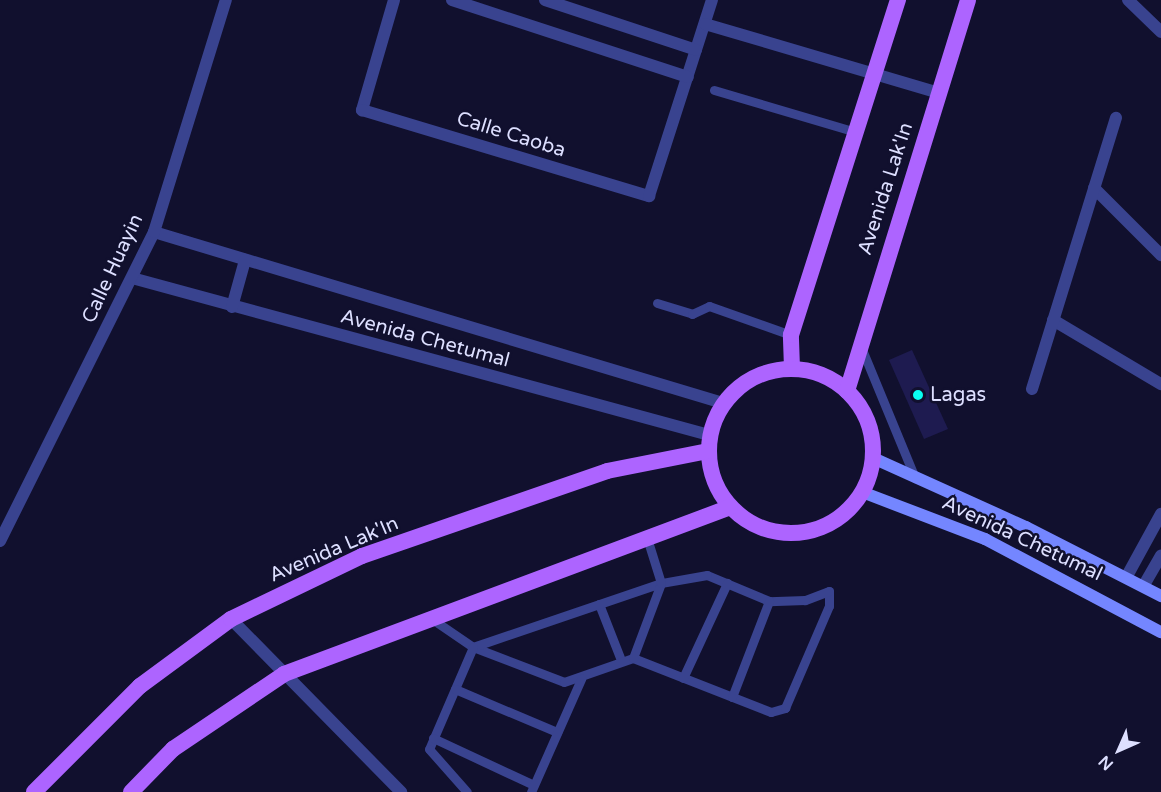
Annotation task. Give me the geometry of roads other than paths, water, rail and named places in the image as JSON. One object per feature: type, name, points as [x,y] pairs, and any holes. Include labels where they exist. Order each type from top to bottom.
[{"type":"main road","points":[[792,368],[791,334],[898,0]]},
{"type":"main road","name":"Avenida Lak'In","points":[[847,391],[859,341],[968,0]]},
{"type":"main road","points":[[792,368],[821,374],[847,391],[862,410],[873,458],[862,492],[846,512],[825,526],[800,533],[774,531],[750,522],[730,507],[714,481],[709,443],[723,403],[758,376],[792,368]]},
{"type":"main road","name":"Avenida Lak'In","points":[[34,792],[140,686],[231,619],[362,556],[606,471],[709,443]]},
{"type":"main road","name":"Avenida Chetumal","points":[[873,458],[1127,576],[1161,596]]},
{"type":"main road","name":"Avenida Chetumal","points":[[862,492],[985,539],[1161,632]]},
{"type":"main road","points":[[131,792],[173,749],[284,674],[730,507]]},
{"type":"street","name":"Calle Huayin","points":[[0,541],[154,232],[226,0]]},
{"type":"street","name":"Calle Caoba","points":[[394,0],[362,110],[649,196],[688,77]]},
{"type":"street","points":[[452,0],[688,77],[712,0]]},
{"type":"street","points":[[545,0],[576,5],[696,50]]},
{"type":"street","points":[[1128,0],[1161,32]]},
{"type":"street","points":[[705,24],[939,93]]},
{"type":"street","points":[[1032,389],[1116,118]]},
{"type":"street","points":[[1094,188],[1161,255]]},
{"type":"street","name":"Avenida Chetumal","points":[[154,232],[723,403]]},
{"type":"street","points":[[232,307],[245,260]]},
{"type":"street","name":"Avenida Chetumal","points":[[132,278],[709,443]]},
{"type":"street","points":[[1053,320],[1161,384]]},
{"type":"street","points":[[1127,576],[1161,514]]},
{"type":"street","points":[[1144,585],[1161,556]]},
{"type":"street","points":[[231,619],[401,792]]},
{"type":"lane","points":[[714,90],[856,132]]},
{"type":"lane","points":[[657,303],[692,314],[709,306],[791,334]]},
{"type":"lane","points":[[859,341],[915,478]]},
{"type":"lane","points":[[633,658],[661,583],[647,538]]},
{"type":"lane","points":[[432,619],[474,647],[564,682],[581,679],[621,660],[633,658],[771,712],[785,708],[829,606],[829,591],[805,600],[769,601],[706,575],[661,583],[474,647],[429,749],[467,792]]},
{"type":"lane","points":[[683,678],[727,583]]},
{"type":"lane","points":[[732,697],[769,601]]},
{"type":"lane","points":[[599,604],[621,660]]},
{"type":"lane","points":[[433,738],[533,788],[581,679]]},
{"type":"lane","points":[[455,689],[557,732]]},
{"type":"place","name":"Lagas","points":[[918,395]]}]
